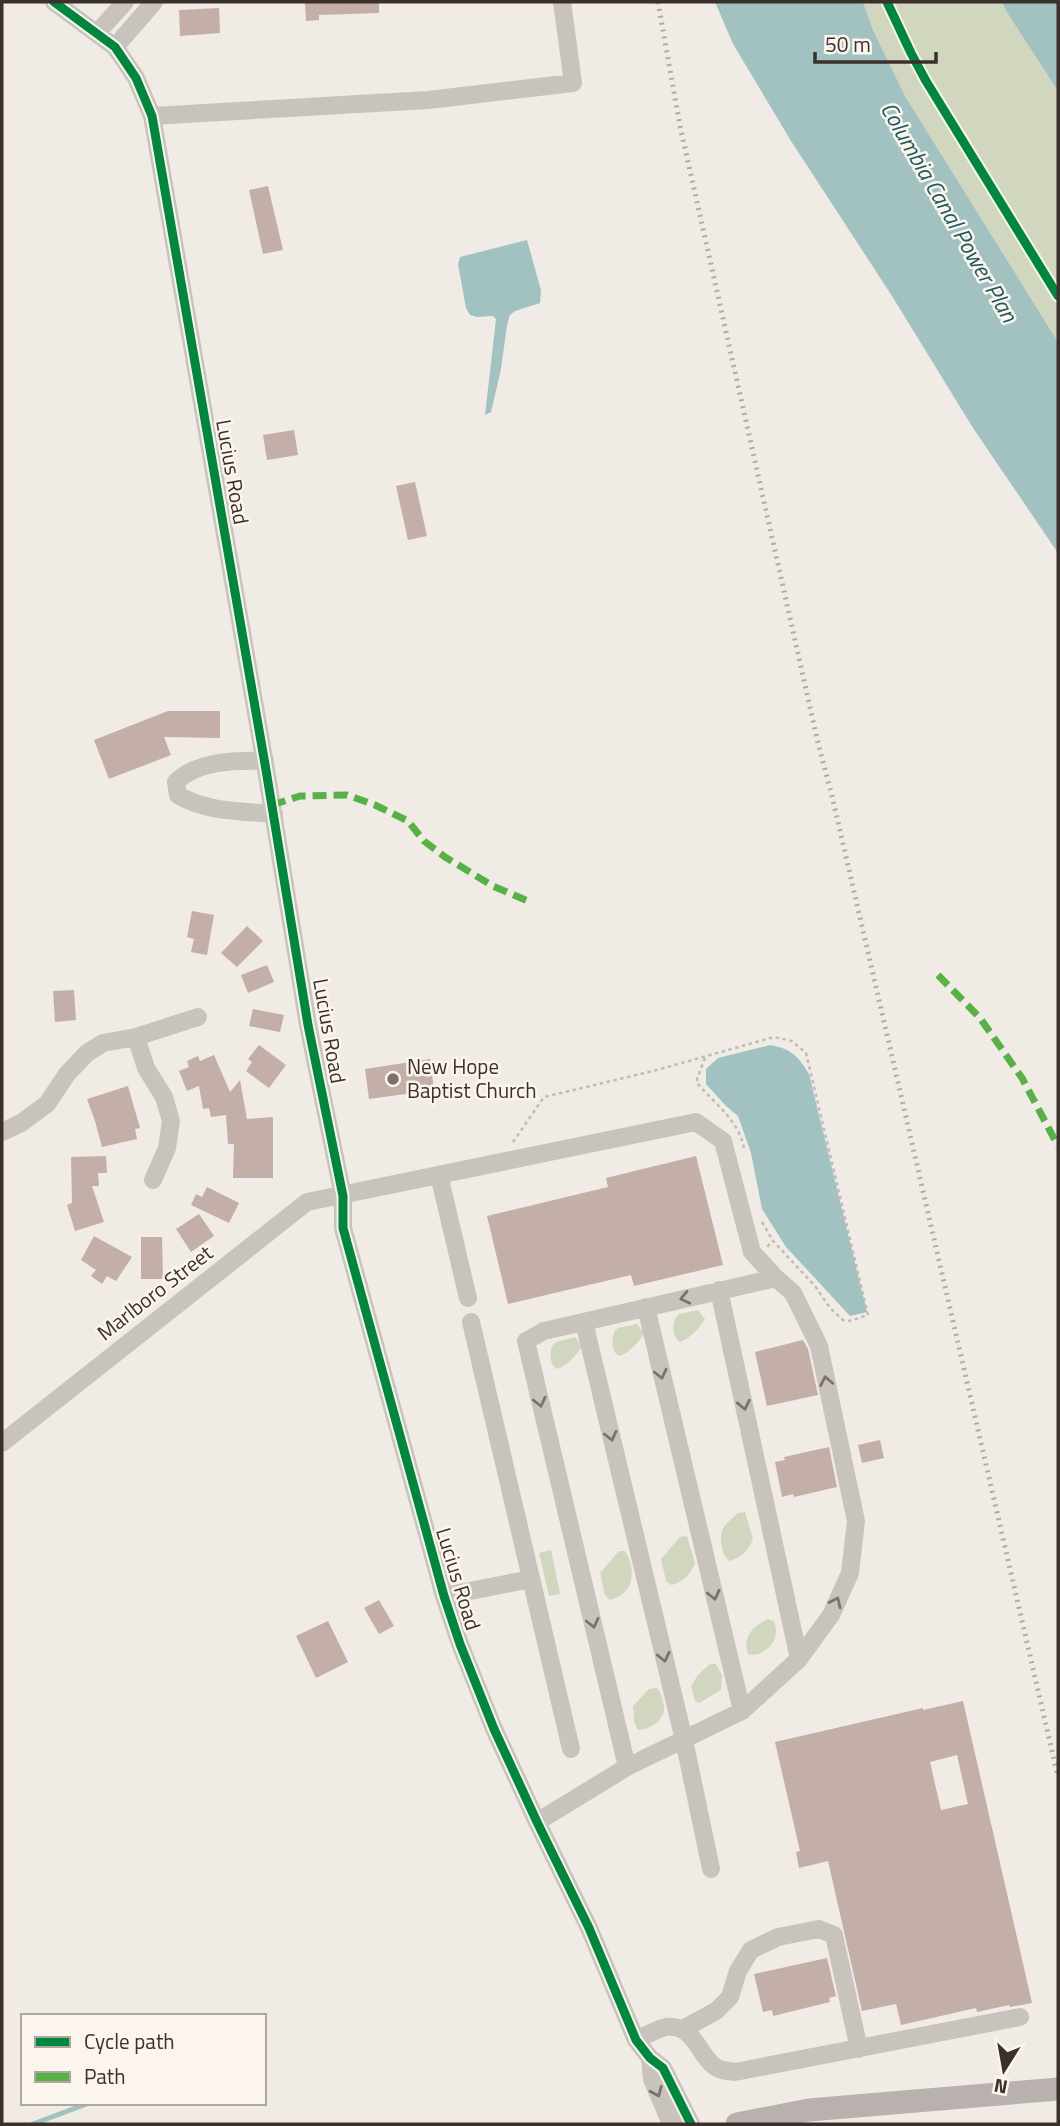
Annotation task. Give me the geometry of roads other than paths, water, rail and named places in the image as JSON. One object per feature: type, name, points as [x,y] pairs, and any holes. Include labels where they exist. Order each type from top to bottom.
[{"type":"main road","points":[[737,2124],[809,2110],[1058,2089]]},
{"type":"street","name":"Lucius Road","points":[[54,2],[115,47],[136,78],[152,116],[265,761],[308,1025],[343,1196],[343,1227],[444,1596],[494,1730],[589,1928],[636,2040],[650,2058],[652,2079],[671,2124]]},
{"type":"street","points":[[97,33],[125,2]]},
{"type":"street","points":[[115,47],[153,2]]},
{"type":"street","points":[[152,116],[428,100],[573,83],[562,2]]},
{"type":"street","points":[[265,761],[216,765],[187,772],[176,782],[178,795],[191,802],[216,808],[274,814]]},
{"type":"street","points":[[2,1132],[21,1123],[47,1104],[66,1073],[87,1053],[103,1043],[136,1037],[198,1017]]},
{"type":"street","points":[[136,1037],[146,1068],[164,1097],[171,1121],[167,1148],[153,1180]]},
{"type":"street","name":"Marlboro Street","points":[[2,1443],[307,1202],[696,1122],[723,1141],[752,1252],[776,1278]]},
{"type":"street","points":[[439,1175],[468,1298]]},
{"type":"street","points":[[537,1822],[627,1767],[742,1711],[800,1660],[831,1615],[850,1573],[856,1521],[819,1346],[793,1293],[776,1278],[544,1331],[526,1341],[627,1767]]},
{"type":"street","points":[[719,1290],[800,1660]]},
{"type":"street","points":[[646,1307],[742,1711]]},
{"type":"street","points":[[471,1322],[571,1749]]},
{"type":"street","points":[[584,1322],[684,1740],[711,1869]]},
{"type":"street","points":[[444,1596],[531,1579]]},
{"type":"street","points":[[683,2029],[716,2011],[730,1997],[738,1971],[751,1950],[778,1937],[819,1929],[834,1935],[859,2049]]},
{"type":"street","points":[[636,2040],[666,2027],[683,2029],[697,2041],[705,2058],[717,2069],[735,2072],[1020,2017]]},
{"type":"street","points":[[650,2058],[663,2068],[691,2124]]},
{"type":"water","name":"Columbia Canal Power Plan","points":[[715,2],[863,2],[873,30],[905,96],[1058,342],[1058,553],[973,428],[892,296],[791,141],[733,44]]},
{"type":"water","points":[[1002,2],[1058,2],[1058,91],[1006,11]]},
{"type":"water","points":[[527,240],[541,290],[540,303],[510,315],[491,412],[485,415],[496,319],[493,316],[470,315],[466,308],[458,264],[460,257]]},
{"type":"water","points":[[770,1045],[794,1054],[809,1074],[867,1312],[850,1316],[786,1247],[762,1209],[751,1153],[738,1116],[706,1084],[706,1069],[718,1058]]},
{"type":"waterway","points":[[33,2124],[84,2105]]},
{"type":"railway","points":[[658,2],[680,126],[818,743],[1058,1777]]},
{"type":"place","name":"New Hope Baptist Church","points":[[393,1079]]}]
